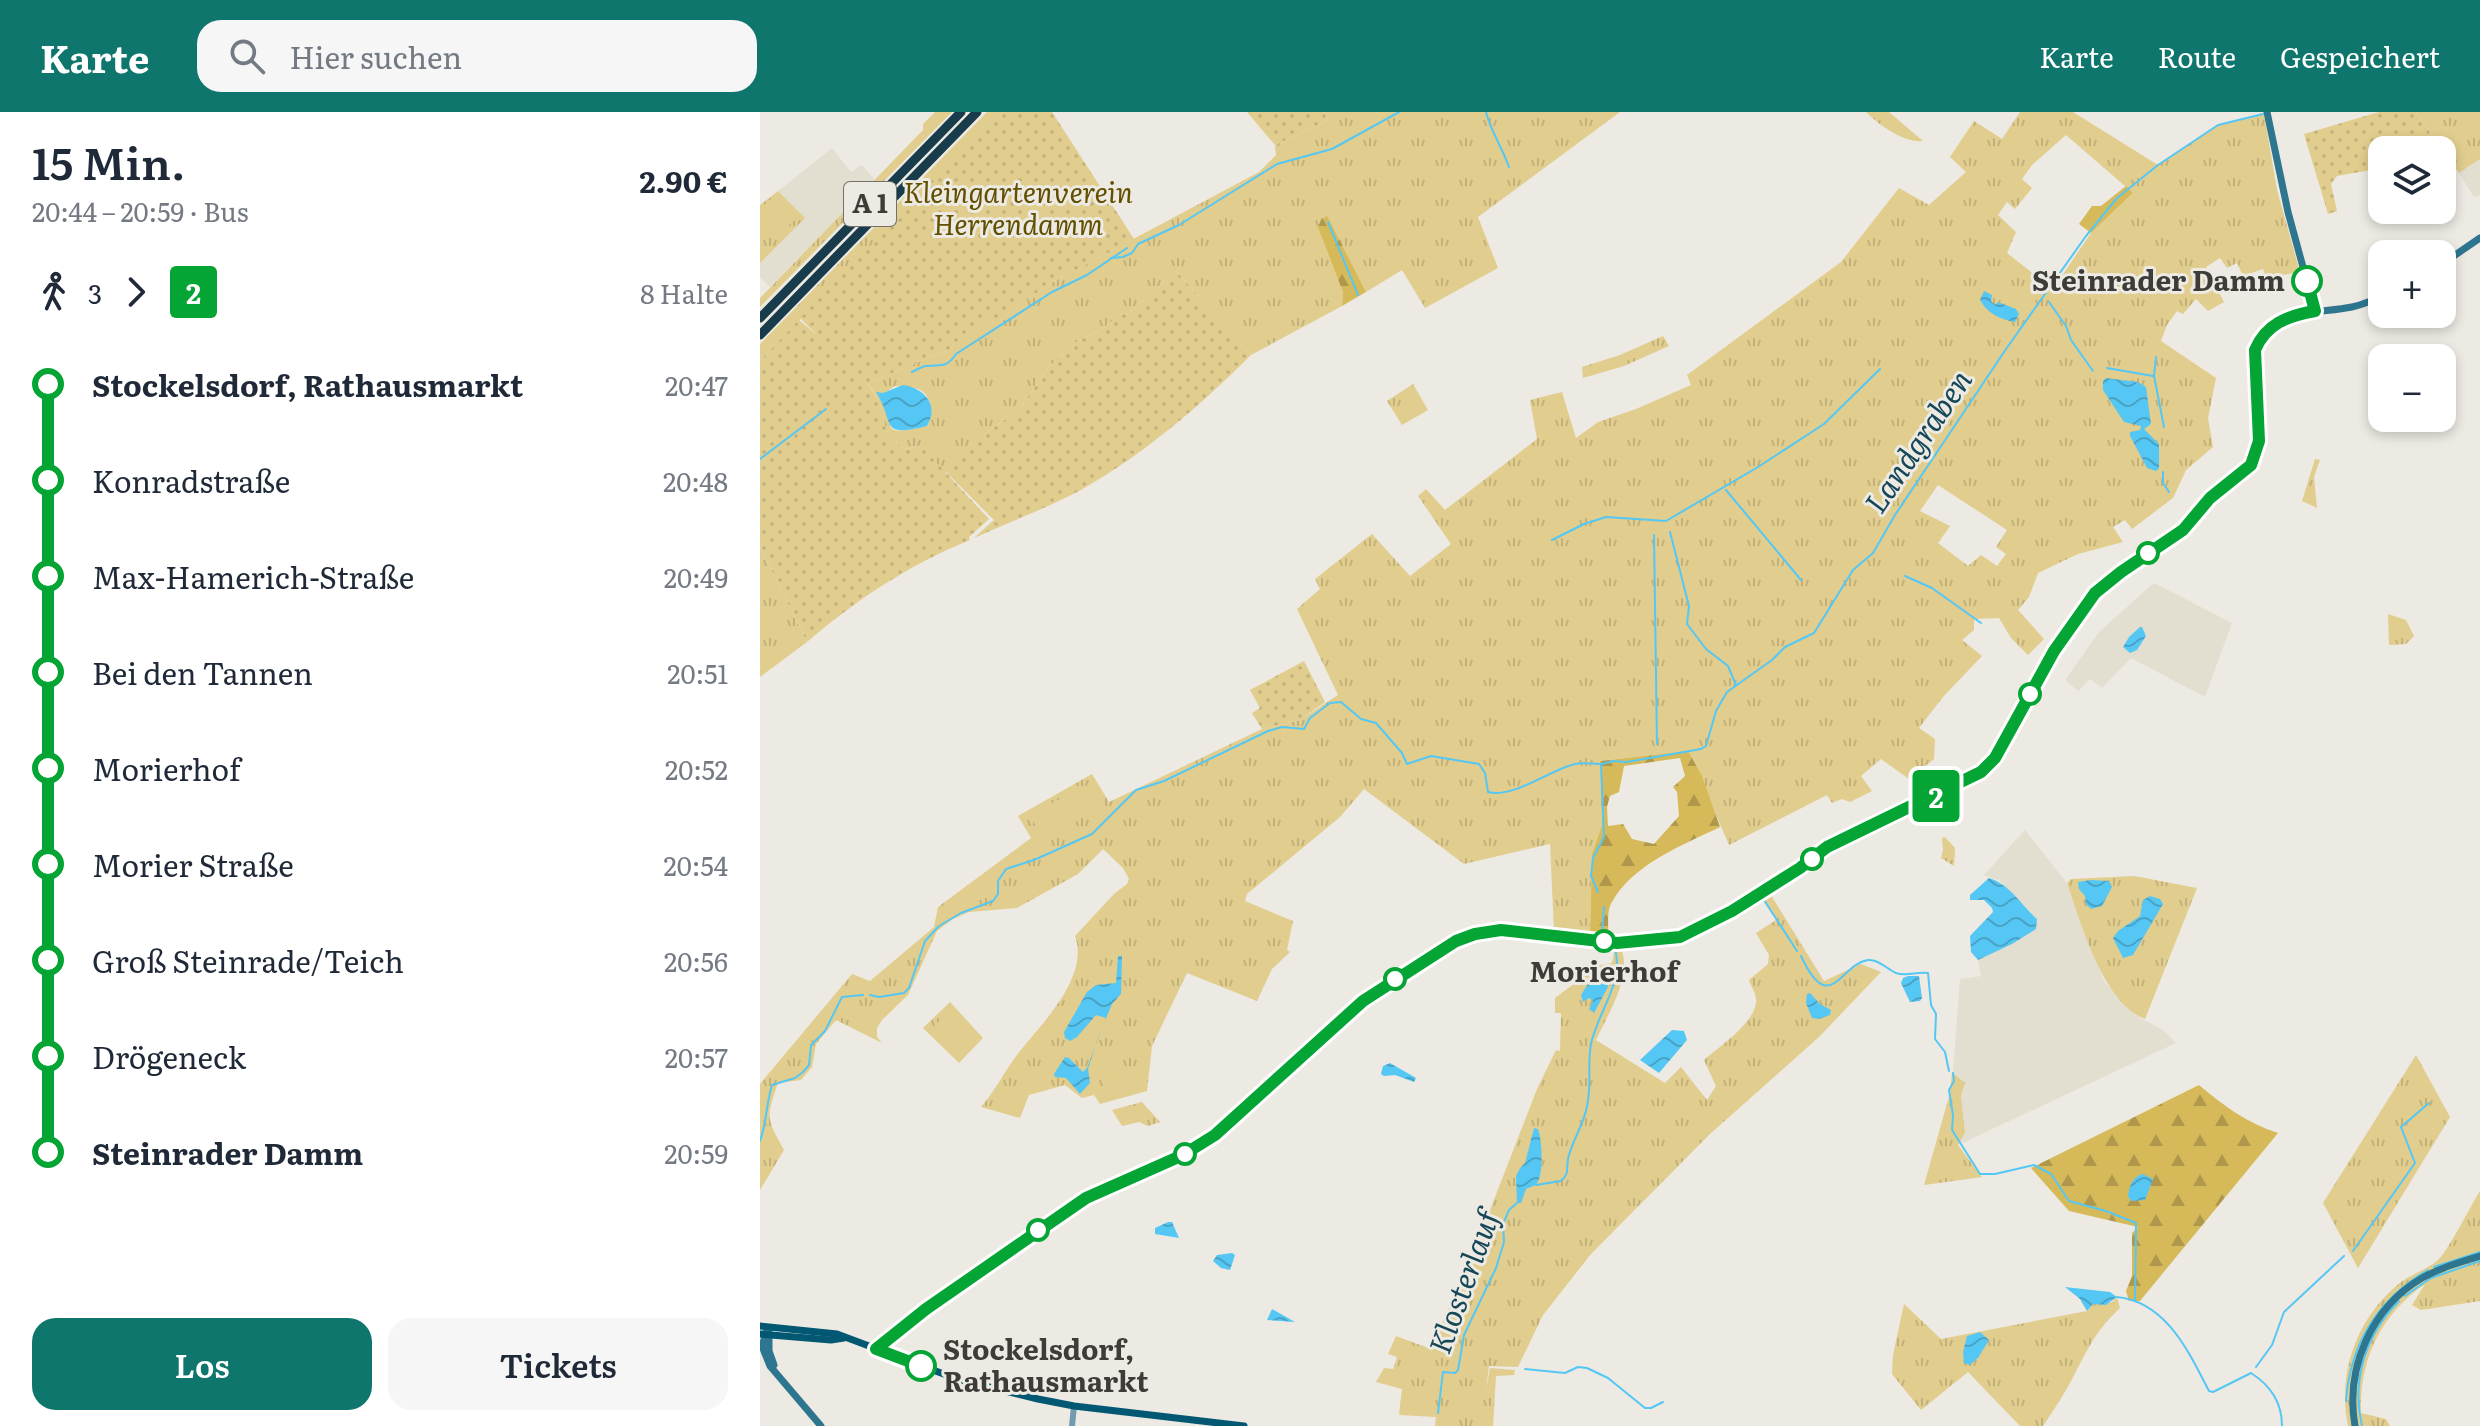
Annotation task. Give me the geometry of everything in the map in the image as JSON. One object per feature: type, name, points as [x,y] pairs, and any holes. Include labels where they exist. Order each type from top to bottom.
[{"type":"highway","name":"A 1","points":[[760,318],[961,112]]},
{"type":"highway","name":"A 1","points":[[760,335],[977,112]]},
{"type":"main road","points":[[2267,112],[2288,212],[2315,311]]},
{"type":"main road","points":[[2456,254],[2480,238]]},
{"type":"main road","points":[[876,1349],[926,1309],[1086,1198],[1183,1155],[1215,1135],[1363,1001],[1456,941],[1501,930],[1617,943],[1680,937],[1732,911],[1827,847],[1917,806],[1988,767],[2054,651],[2095,593],[2183,530],[2210,498],[2251,465],[2259,441],[2254,361],[2259,340],[2271,326],[2293,316],[2368,302]]},
{"type":"main road","points":[[2355,1426],[2352,1397],[2354,1375],[2376,1321],[2392,1301],[2416,1282],[2443,1268],[2480,1256]]},
{"type":"main road","points":[[821,1426],[778,1374],[765,1332],[824,1331],[968,1382],[1074,1406],[1244,1426]]},
{"type":"street","points":[[1072,1426],[1074,1406]]},
{"type":"shaded area","points":[[832,148],[851,172],[862,165],[875,180],[770,287],[760,277],[760,263],[804,218],[778,191]]},
{"type":"shaded area","points":[[2480,159],[2480,195],[2474,197],[2459,173]]},
{"type":"shaded area","points":[[2154,583],[2232,623],[2205,697],[2131,658],[2102,688],[2090,679],[2078,691],[2065,680],[2099,632]]},
{"type":"shaded area","points":[[2025,830],[2067,883],[2104,981],[2135,1015],[2163,1030],[2176,1043],[1958,1145],[1965,1133],[1961,1096],[1965,1084],[1953,1072],[1960,979],[1981,976],[1978,960],[2012,944],[2037,919],[2000,881],[1984,875]]},
{"type":"green space","points":[[935,112],[952,112],[760,307],[760,298],[923,130],[923,124]]},
{"type":"green space","points":[[987,112],[1002,112],[760,361],[760,344]]},
{"type":"green space","points":[[1002,112],[1052,112],[1134,239],[1047,285],[1010,312],[971,329],[948,350],[868,383],[880,403],[887,430],[893,439],[905,449],[921,446],[989,519],[969,537],[970,540],[884,584],[807,642],[760,547],[760,361],[799,320],[817,335],[800,318]]},
{"type":"green space","points":[[1247,112],[1324,112],[1328,120],[1275,145]]},
{"type":"green space","points":[[1324,112],[1620,112],[1478,217],[1498,268],[1425,308],[1402,270],[1366,292],[1326,217],[1334,265],[1343,292],[1342,306],[1251,355],[1176,271],[1127,315],[1122,313],[1101,330],[1079,340],[1047,369],[1019,410],[981,436],[944,473],[921,446],[905,449],[889,435],[881,406],[868,383],[948,350],[971,329],[1010,311],[1047,285],[1259,172],[1276,155],[1275,145],[1328,120]],"holes":[[[895,386],[915,388],[925,394],[931,410],[927,426],[900,431],[891,427],[879,397]]]},
{"type":"green space","points":[[1866,112],[1889,112],[1923,141],[1893,132]]},
{"type":"green space","points":[[2020,112],[2073,112],[2158,165],[2218,125],[2264,114],[2277,190],[2300,272],[2266,278],[2263,269],[2243,276],[2237,263],[2227,268],[2220,258],[2206,267],[2224,302],[2208,311],[2196,299],[2183,314],[2177,311],[2161,341],[2216,378],[2208,418],[2213,447],[2186,470],[2173,498],[2132,529],[2125,520],[2113,527],[2123,542],[2078,554],[2038,573],[2029,597],[2018,610],[2044,639],[2028,655],[2011,638],[1999,618],[1974,619],[1974,630],[1962,640],[1982,656],[1919,728],[1935,739],[1934,759],[1909,779],[1881,759],[1861,776],[1872,791],[1850,802],[1842,799],[1832,803],[1827,795],[1729,845],[1688,751],[1600,761],[1602,825],[1592,854],[1590,936],[1554,931],[1550,844],[1464,864],[1364,789],[1340,817],[1247,894],[1245,901],[1293,921],[1287,950],[1290,952],[1272,969],[1257,1001],[1187,973],[1152,1046],[1147,1091],[1100,1104],[1094,1095],[1082,1098],[1065,1085],[1029,1095],[1020,1118],[981,1107],[1069,984],[1076,968],[1078,952],[1075,936],[1127,884],[1129,879],[1123,868],[1103,849],[1078,874],[1017,908],[969,912],[937,931],[908,995],[877,1028],[877,1037],[882,1043],[836,1020],[816,1044],[812,1067],[801,1080],[778,1083],[770,1118],[784,1150],[760,1190],[760,1084],[852,974],[870,981],[934,927],[938,907],[1031,838],[1018,816],[1092,774],[1109,802],[1262,729],[1300,720],[1338,695],[1297,609],[1320,589],[1315,579],[1372,534],[1410,576],[1451,544],[1418,496],[1426,489],[1445,510],[1537,439],[1530,400],[1562,392],[1576,438],[1598,422],[1691,385],[1687,375],[1841,262],[1899,188],[1929,205],[1966,172],[1950,157],[1974,121],[2002,139]],"holes":[[[2066,135],[2133,193],[2091,233],[2053,289],[2007,253],[2016,232],[1998,215],[2007,202],[2015,209],[2032,188],[2022,179],[2032,165]],[[1938,485],[2007,530],[1996,547],[2006,554],[1997,566],[1981,555],[1968,566],[1938,543],[1950,526],[1920,511]]]},
{"type":"green space","points":[[2379,112],[2416,112],[2433,136],[2368,136],[2368,170],[2337,176],[2331,184],[2337,211],[2328,214],[2304,134]]},
{"type":"green space","points":[[2416,112],[2480,112],[2480,159],[2459,173],[2456,169],[2456,136],[2433,136]]},
{"type":"green space","points":[[2126,186],[2133,193],[2091,233],[2079,224],[2092,206],[2101,206]]},
{"type":"green space","points":[[778,191],[805,218],[760,263],[760,205]]},
{"type":"green space","points":[[774,196],[796,219],[784,230],[762,207]]},
{"type":"green space","points":[[1327,216],[1366,292],[1342,306],[1343,292],[1318,227]]},
{"type":"green space","name":"Kleingartenverein Herrendamm","points":[[1176,271],[1251,355],[1212,393],[1127,461],[1068,497],[974,538],[994,520],[945,471],[981,436],[1019,410],[1047,369],[1079,340],[1101,330],[1122,313],[1127,315]]},
{"type":"green space","points":[[1663,336],[1669,346],[1624,366],[1583,378],[1582,367]]},
{"type":"green space","points":[[1413,384],[1428,410],[1402,425],[1387,401]]},
{"type":"green space","points":[[2315,459],[2320,460],[2314,477],[2317,508],[2302,501]]},
{"type":"green space","points":[[760,547],[807,642],[760,677]]},
{"type":"green space","points":[[2388,614],[2406,620],[2414,636],[2406,644],[2389,645]]},
{"type":"green space","points":[[1304,661],[1325,702],[1300,720],[1262,729],[1252,713],[1260,708],[1250,690]]},
{"type":"green space","points":[[1688,751],[1702,776],[1720,827],[1660,857],[1621,889],[1610,906],[1608,939],[1590,936],[1592,854],[1602,825],[1600,761]],"holes":[[[1680,758],[1685,776],[1673,787],[1677,792],[1679,816],[1654,844],[1632,839],[1623,824],[1608,826],[1607,807],[1610,796],[1619,792],[1624,766]]]},
{"type":"green space","points":[[1093,782],[1105,804],[1045,840],[1029,815]]},
{"type":"green space","points":[[1945,837],[1955,848],[1954,866],[1941,858],[1942,838]]},
{"type":"green space","points":[[2134,876],[2197,888],[2145,1019],[2117,997],[2106,979],[2087,939],[2067,883],[2071,879]]},
{"type":"green space","points":[[1769,892],[1824,981],[1861,964],[1881,972],[1819,1037],[1710,1134],[1591,1254],[1543,1315],[1518,1367],[1489,1366],[1486,1390],[1490,1368],[1515,1370],[1514,1375],[1496,1376],[1493,1426],[1435,1426],[1436,1417],[1399,1415],[1402,1389],[1376,1382],[1384,1368],[1393,1369],[1397,1357],[1388,1354],[1396,1336],[1431,1349],[1476,1246],[1537,1089],[1556,1050],[1560,1051],[1561,1013],[1555,1013],[1555,998],[1579,980],[1580,969],[1612,963],[1615,946],[1620,946],[1624,969],[1622,981],[1596,1040],[1665,1083],[1681,1067],[1707,1100],[1716,1086],[1704,1060],[1737,1032],[1751,1015],[1756,998],[1749,980],[1768,964],[1769,955],[1756,933],[1776,920],[1762,897]]},
{"type":"green space","points":[[950,1002],[983,1038],[959,1063],[923,1028]]},
{"type":"green space","points":[[950,1011],[977,1038],[959,1058],[931,1029]]},
{"type":"green space","points":[[2416,1055],[2450,1117],[2358,1268],[2323,1203]]},
{"type":"green space","points":[[1132,1066],[1140,1086],[1109,1099],[1100,1078]]},
{"type":"green space","points":[[1952,1072],[1965,1083],[1961,1096],[1965,1133],[1958,1145],[1982,1177],[1924,1185],[1950,1093]]},
{"type":"green space","points":[[2199,1085],[2236,1113],[2278,1133],[2140,1301],[2129,1301],[2126,1291],[2132,1276],[2132,1233],[2138,1227],[2069,1211],[2031,1168]]},
{"type":"green space","points":[[1142,1102],[1160,1122],[1148,1126],[1139,1122],[1122,1126],[1112,1110]]},
{"type":"green space","points":[[2480,1191],[2480,1301],[2421,1310],[2412,1305],[2425,1284],[2396,1309],[2376,1340],[2361,1393],[2361,1413],[2386,1419],[2390,1426],[2348,1426],[2345,1386],[2348,1366],[2362,1329],[2386,1296],[2401,1282],[2438,1260]]},
{"type":"green space","points":[[2117,1297],[2120,1308],[2097,1334],[2043,1426],[2020,1426],[1968,1372],[1921,1410],[1892,1374],[1904,1304],[1941,1339],[2087,1311],[2093,1304],[2109,1303]]},
{"type":"water","points":[[1984,291],[1992,295],[1991,301],[1995,305],[1998,302],[2016,309],[2019,314],[2015,322],[2000,318],[1986,309],[1980,300]]},
{"type":"water","points":[[2106,378],[2138,382],[2146,387],[2151,424],[2144,429],[2159,444],[2159,468],[2156,471],[2147,468],[2130,436],[2130,432],[2140,430],[2141,426],[2124,422],[2103,390]]},
{"type":"water","points":[[903,385],[917,390],[928,399],[932,411],[927,426],[901,430],[891,426],[876,392],[883,393]]},
{"type":"water","points":[[2140,627],[2146,636],[2137,650],[2130,653],[2123,647]]},
{"type":"water","points":[[1989,878],[2009,890],[2037,919],[2036,929],[1978,960],[1971,952],[1970,936],[1993,912],[1984,900],[1970,900],[1970,895]]},
{"type":"water","points":[[2109,881],[2112,887],[2102,906],[2091,909],[2078,882]]},
{"type":"water","points":[[2150,896],[2160,899],[2163,904],[2133,955],[2123,958],[2113,938],[2140,916],[2143,900]]},
{"type":"water","points":[[1118,956],[1122,956],[1121,994],[1106,1018],[1096,1015],[1077,1037],[1070,1041],[1065,1038],[1064,1032],[1087,992],[1096,985],[1116,983]]},
{"type":"water","points":[[1908,976],[1919,976],[1920,1001],[1910,1002],[1901,983]]},
{"type":"water","points":[[1609,979],[1608,987],[1594,1013],[1589,1009],[1593,1001],[1589,998],[1583,1002],[1581,995],[1588,984]]},
{"type":"water","points":[[1810,993],[1831,1010],[1830,1015],[1812,1018],[1806,1003],[1807,994]]},
{"type":"water","points":[[1672,1030],[1684,1031],[1687,1040],[1659,1073],[1640,1060]]},
{"type":"water","points":[[1096,1045],[1088,1069],[1090,1083],[1080,1094],[1066,1078],[1055,1077],[1065,1057],[1083,1072]]},
{"type":"water","points":[[1390,1063],[1416,1078],[1414,1082],[1381,1074],[1383,1066]]},
{"type":"water","points":[[1534,1128],[1538,1129],[1541,1140],[1541,1172],[1537,1183],[1526,1189],[1521,1203],[1517,1203],[1516,1176],[1525,1163]]},
{"type":"water","points":[[2143,1174],[2153,1179],[2145,1200],[2131,1201],[2128,1196],[2131,1185]]},
{"type":"water","points":[[1172,1222],[1179,1238],[1155,1234],[1155,1228]]},
{"type":"water","points":[[1217,1255],[1235,1255],[1230,1270],[1221,1268],[1213,1261]]},
{"type":"water","points":[[2065,1287],[2110,1292],[2117,1297],[2106,1305],[2093,1304],[2087,1311],[2080,1299]]},
{"type":"water","points":[[1272,1309],[1295,1322],[1267,1320]]},
{"type":"water","points":[[1980,1332],[1989,1340],[1978,1358],[1970,1365],[1964,1363],[1967,1336]]},
{"type":"waterway","points":[[1111,258],[1132,253],[1138,244],[1179,225],[1277,164],[1332,149],[1399,112]]},
{"type":"waterway","points":[[1486,112],[1509,167]]},
{"type":"waterway","name":"Landgraben","points":[[1602,764],[1706,746],[1716,711],[1727,692],[1785,647],[1814,633],[1853,570],[1873,553],[2004,352],[2086,236],[2117,198],[2158,165],[2218,125],[2263,114]]},
{"type":"waterway","points":[[1328,222],[1358,295]]},
{"type":"waterway","points":[[912,372],[926,366],[946,364],[956,354],[1052,292],[1087,275],[1127,248]]},
{"type":"waterway","points":[[2049,302],[2093,371]]},
{"type":"waterway","points":[[2156,357],[2154,376],[2164,427]]},
{"type":"waterway","points":[[2107,368],[2153,376]]},
{"type":"waterway","points":[[1552,540],[1606,517],[1666,521],[1824,424],[1880,369]]},
{"type":"waterway","points":[[760,459],[826,409]]},
{"type":"waterway","points":[[2163,472],[2163,483],[2169,492]]},
{"type":"waterway","points":[[1726,490],[1801,580]]},
{"type":"waterway","points":[[1670,532],[1689,606],[1687,624],[1706,649],[1728,666],[1736,685]]},
{"type":"waterway","points":[[1654,535],[1657,744]]},
{"type":"waterway","points":[[1905,576],[1932,588],[1981,623]]},
{"type":"waterway","name":"Landgraben","points":[[870,995],[879,997],[904,993],[909,988],[925,941],[939,926],[961,913],[993,901],[998,894],[998,881],[1006,869],[1092,834],[1136,790],[1164,781],[1268,731],[1282,727],[1304,729],[1310,718],[1330,703],[1341,702],[1361,719],[1376,723],[1402,753],[1407,764],[1431,756],[1479,764],[1485,773],[1488,792],[1519,788],[1575,764],[1601,764],[1604,837],[1593,858],[1591,876],[1598,892]]},
{"type":"waterway","points":[[1762,897],[1797,951]]},
{"type":"waterway","points":[[1604,907],[1602,932],[1605,936]]},
{"type":"waterway","name":"Klosterlauf","points":[[1536,1185],[1561,1181],[1567,1173],[1568,1159],[1588,1098],[1591,1044],[1616,974],[1615,948]]},
{"type":"waterway","points":[[1801,956],[1811,974],[1828,986],[1868,960],[1900,974],[1928,973],[1931,1005],[1936,1014],[1935,1039],[1945,1052],[1949,1071]]},
{"type":"waterway","name":"Landgraben","points":[[760,1141],[772,1085],[795,1078],[809,1065],[811,1045],[825,1031],[842,997],[863,995]]},
{"type":"waterway","points":[[1953,1073],[1954,1081],[1949,1090],[1952,1130],[1980,1174],[1995,1174],[2034,1165],[2051,1174],[2069,1201],[2136,1223],[2135,1301]]},
{"type":"waterway","points":[[2353,1251],[2415,1163],[2401,1127],[2429,1103]]},
{"type":"waterway","name":"Klosterlauf","points":[[1438,1413],[1443,1372],[1455,1373],[1458,1370],[1464,1335],[1496,1268],[1504,1242],[1503,1224],[1509,1210],[1517,1203]]},
{"type":"waterway","points":[[2434,1267],[2480,1252]]},
{"type":"waterway","points":[[2256,1367],[2272,1345],[2284,1312],[2344,1256]]},
{"type":"waterway","points":[[2405,1296],[2431,1278],[2480,1261]]},
{"type":"waterway","points":[[2346,1401],[2353,1361],[2370,1325],[2395,1295],[2428,1270]]},
{"type":"waterway","points":[[2117,1297],[2150,1308],[2163,1319],[2184,1346],[2209,1391],[2213,1392],[2251,1373],[2258,1378],[2277,1402],[2282,1426]]},
{"type":"waterway","points":[[2362,1426],[2358,1392],[2364,1359],[2378,1328],[2399,1301]]},
{"type":"waterway","points":[[1525,1369],[1565,1373],[1578,1367],[1587,1368],[1608,1378],[1645,1408],[1663,1402]]},
{"type":"bus line","name":"2","points":[[921,1366],[876,1349],[926,1309],[1086,1198],[1203,1144],[1241,1114],[1363,1001],[1438,951],[1466,937],[1501,930],[1617,943],[1680,937],[1732,911],[1827,847],[1937,796],[1988,767],[2054,651],[2095,593],[2183,530],[2210,498],[2251,465],[2259,441],[2255,350],[2271,326],[2315,311],[2307,281]]},
{"type":"place","name":"Steinrader Damm","points":[[2307,281]]},
{"type":"place","name":"Morierhof","points":[[1604,941]]},
{"type":"place","name":"Stockelsdorf, Rathausmarkt","points":[[921,1366]]}]
